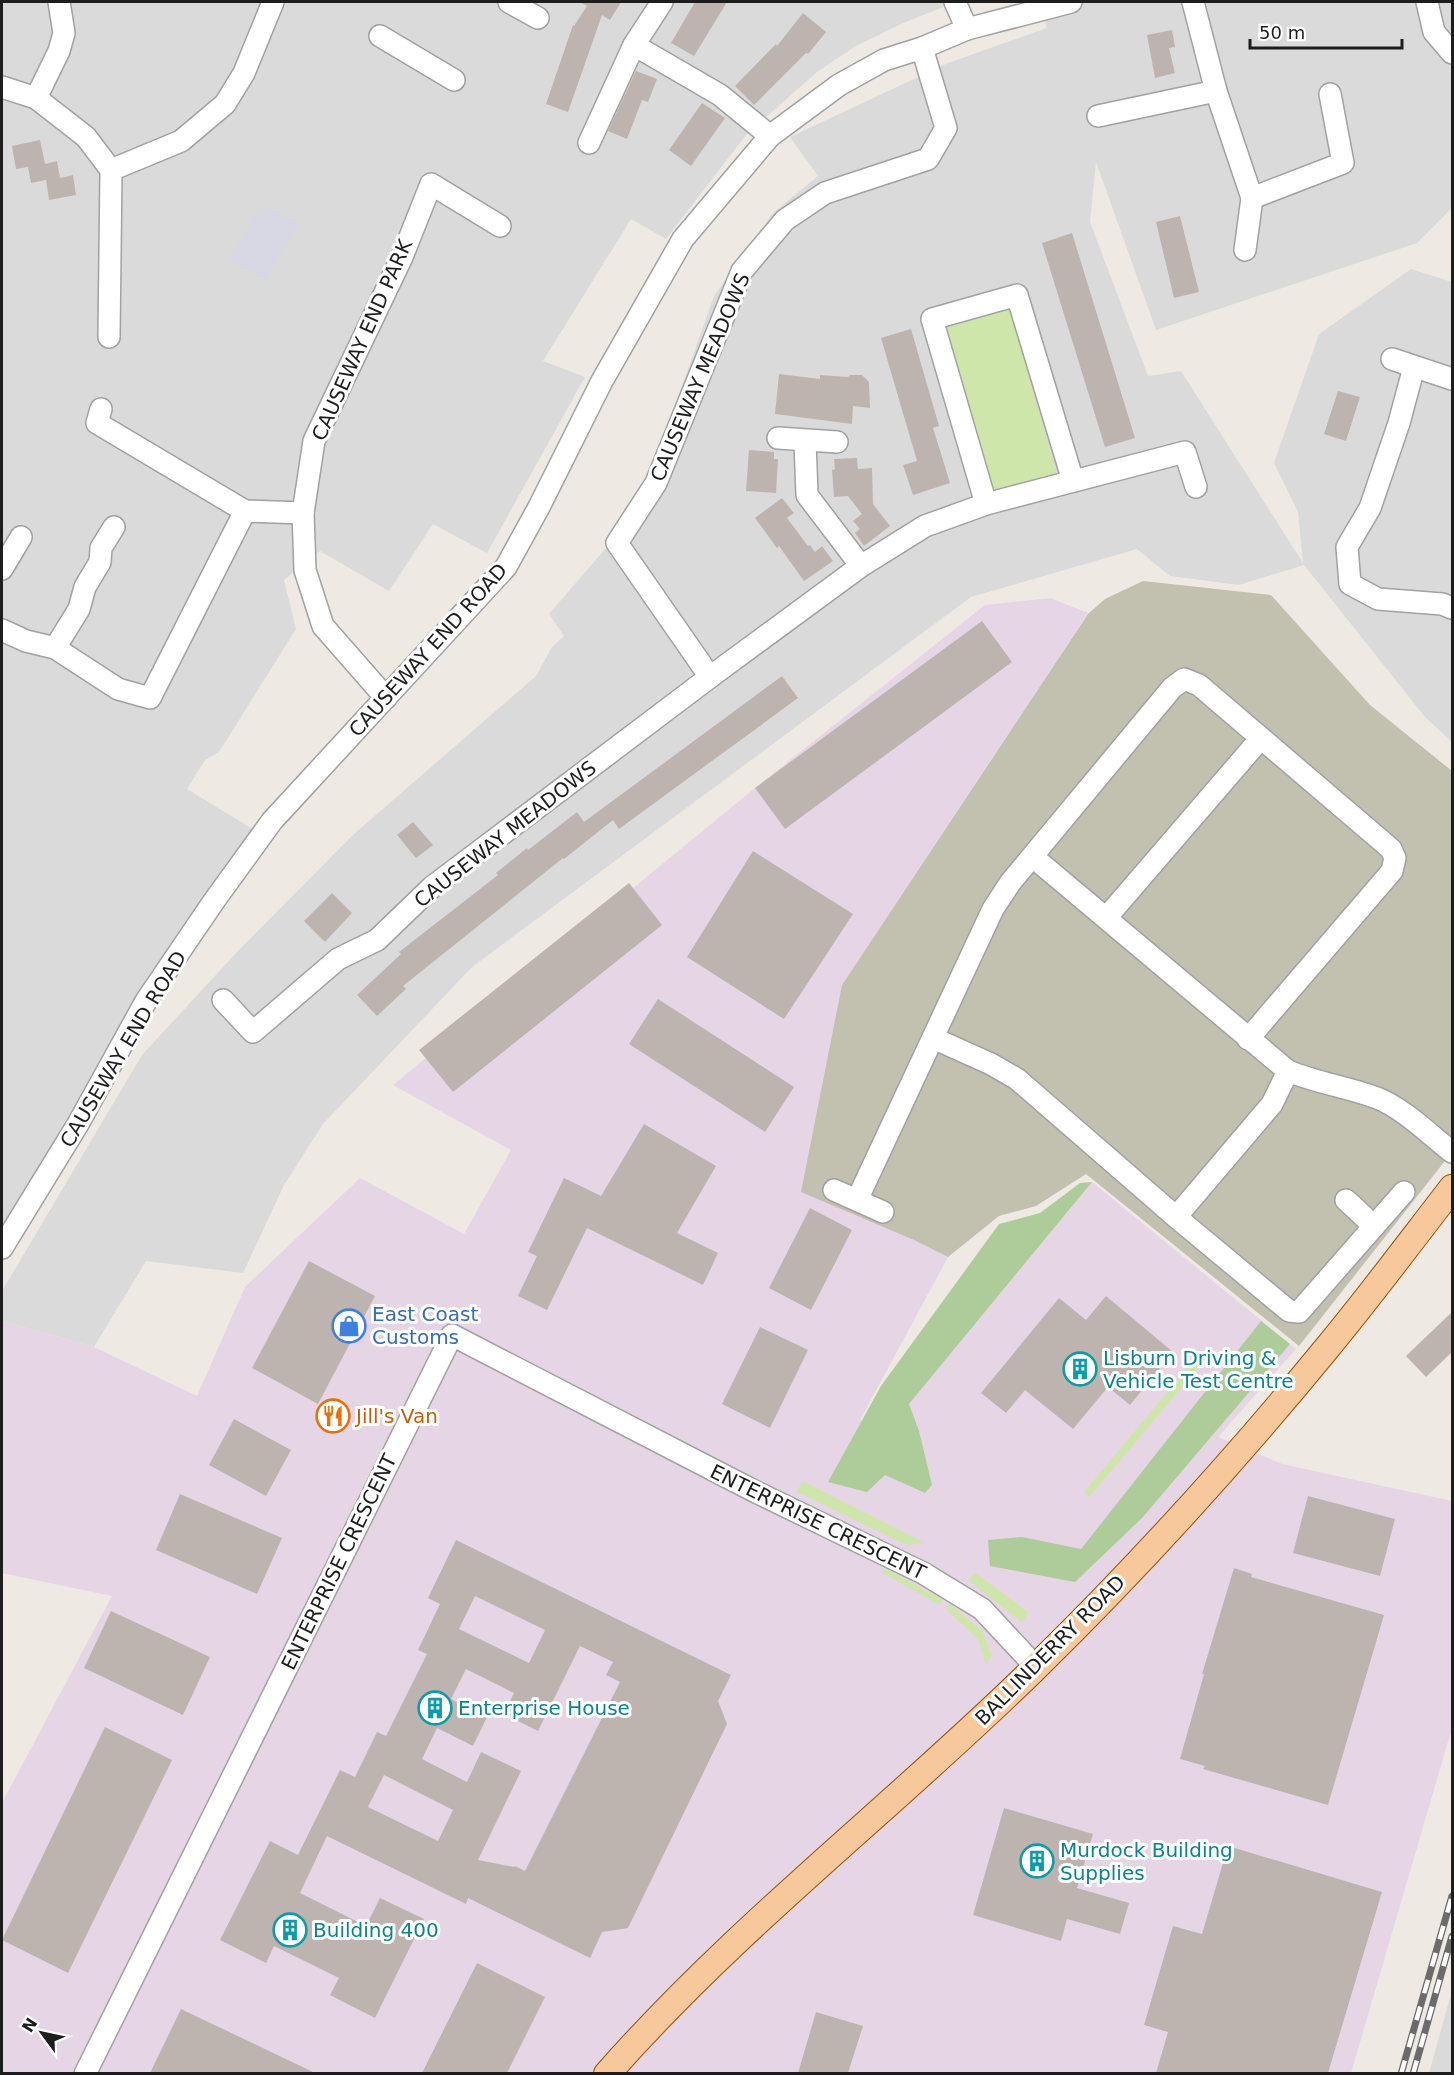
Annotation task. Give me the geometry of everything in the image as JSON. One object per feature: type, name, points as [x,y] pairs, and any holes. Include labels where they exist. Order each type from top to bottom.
[{"type":"main road","name":"BALLINDERRY ROAD","points":[[607,2073],[701,1974],[1036,1667],[1161,1539],[1250,1441],[1328,1347],[1452,1188]]},
{"type":"street","points":[[36,98],[59,51],[63,33],[59,2]]},
{"type":"street","points":[[111,170],[181,141],[225,104],[244,73],[273,2]]},
{"type":"street","points":[[509,2],[538,18]]},
{"type":"street","points":[[589,143],[634,45],[662,2]]},
{"type":"street","points":[[955,2],[967,29]]},
{"type":"street","name":"CAUSEWAY END ROAD","points":[[2,1248],[78,1125],[146,1001],[272,821],[506,567],[539,507],[602,381],[683,239],[770,136],[839,85],[884,60],[922,48],[967,29],[1071,2]]},
{"type":"street","points":[[1193,2],[1216,91],[1252,198],[1245,250]]},
{"type":"street","points":[[1427,2],[1434,32],[1452,53]]},
{"type":"street","points":[[380,36],[454,80]]},
{"type":"street","points":[[634,45],[720,95],[770,136]]},
{"type":"street","name":"CAUSEWAY MEADOWS","points":[[710,677],[617,543],[656,483],[742,271],[785,220],[825,194],[928,159],[946,128],[922,48]]},
{"type":"street","points":[[2,87],[36,98],[86,137],[111,170],[109,338]]},
{"type":"street","points":[[1098,116],[1216,91]]},
{"type":"street","points":[[1252,198],[1343,163],[1330,94]]},
{"type":"street","name":"CAUSEWAY END PARK","points":[[386,698],[323,626],[305,570],[303,513],[314,441],[402,257],[430,184],[500,226]]},
{"type":"street","points":[[986,504],[932,320],[1017,295],[1073,481]]},
{"type":"street","points":[[1392,359],[1452,379]]},
{"type":"street","points":[[1414,367],[1399,423],[1370,508],[1347,547],[1350,584],[1378,599],[1442,604],[1452,608]]},
{"type":"street","points":[[101,409],[97,423],[245,511],[303,513]]},
{"type":"street","points":[[778,438],[837,442]]},
{"type":"street","points":[[805,441],[807,495],[861,566]]},
{"type":"street","name":"CAUSEWAY MEADOWS","points":[[223,1000],[253,1032],[338,959],[377,940],[432,887],[710,677],[861,566],[925,526],[986,504],[1185,452],[1196,487]]},
{"type":"street","points":[[2,630],[26,641],[55,648],[118,689],[150,698],[245,511]]},
{"type":"street","points":[[55,648],[79,609],[85,587],[100,562],[101,548],[114,528]]},
{"type":"street","points":[[2,569],[21,537]]},
{"type":"street","points":[[858,1200],[993,909],[1010,883],[1172,688],[1184,679],[1199,685],[1391,849],[1395,858],[1392,871],[1248,1039]]},
{"type":"street","points":[[1106,918],[1261,738]]},
{"type":"street","points":[[1033,857],[1288,1071],[1309,1080],[1378,1099],[1407,1117],[1452,1152]]},
{"type":"street","points":[[933,1038],[991,1064],[1017,1079],[1288,1311],[1299,1312],[1404,1192]]},
{"type":"street","points":[[1176,1217],[1272,1104],[1288,1071]]},
{"type":"street","points":[[834,1190],[883,1212]]},
{"type":"street","points":[[1346,1200],[1374,1226]]},
{"type":"street","name":"ENTERPRISE CRESCENT","points":[[85,2073],[452,1335],[756,1492],[923,1573],[982,1609],[1036,1667]]},
{"type":"shaded area","points":[[2,2],[956,2],[901,24],[856,46],[817,72],[746,135],[666,239],[631,219],[543,361],[585,377],[487,553],[433,524],[389,591],[320,551],[284,580],[296,629],[219,752],[205,760],[187,789],[261,834],[2,1232]]},
{"type":"shaded area","points":[[1039,2],[1452,2],[1452,208],[1417,243],[1156,330],[1096,162],[1090,222],[1148,376],[1181,371],[1303,563],[1298,512],[1274,463],[1319,334],[1411,269],[1452,282],[1452,742],[1425,717],[1304,565],[1239,585],[1170,576],[1137,549],[971,597],[472,967],[323,1124],[284,1185],[243,1273],[146,1261],[94,1347],[2,1321],[2,1291],[142,1055],[237,952],[354,834],[536,676],[552,647],[564,636],[549,614],[606,548],[655,462],[714,296],[773,213],[818,176],[790,137],[948,63],[1047,28]]},
{"type":"shaded area","points":[[262,204],[298,225],[265,281],[229,259]]},
{"type":"shaded area","points":[[1143,581],[1271,595],[1370,705],[1452,771],[1452,1152],[1299,1346],[1086,1174],[1036,1206],[999,1216],[948,1257],[801,1192],[842,985],[1088,614],[1105,599]]},
{"type":"shaded area","points":[[1050,598],[1088,613],[842,985],[914,1240],[948,1257],[860,1420],[885,1433],[1092,1182],[1296,1349],[1218,1437],[1282,1464],[1452,1501],[1452,1728],[1351,2073],[2,2073],[2,1803],[112,1596],[2,1573],[2,1321],[94,1347],[197,1396],[245,1287],[360,1178],[464,1234],[511,1150],[393,1085],[755,788],[985,605]]},
{"type":"shaded area","points":[[1452,1991],[1452,2073],[1429,2073]]},
{"type":"green space","points":[[1009,307],[1057,474],[994,492],[946,325]]},
{"type":"green space","points":[[1092,1182],[909,1404],[919,1431],[932,1485],[925,1493],[885,1475],[867,1492],[828,1482],[881,1386],[999,1224],[1040,1213],[1080,1183]]},
{"type":"green space","points":[[1261,1321],[1290,1344],[1142,1518],[1075,1582],[990,1566],[988,1540],[1022,1537],[1081,1549]]},
{"type":"green space","points":[[1199,1354],[1203,1356],[1204,1361],[1089,1497],[1084,1492]]},
{"type":"green space","points":[[802,1481],[925,1543],[907,1545],[797,1492]]},
{"type":"green space","points":[[886,1569],[943,1600],[939,1605],[881,1572]]},
{"type":"green space","points":[[975,1573],[1029,1613],[1021,1622],[968,1580]]},
{"type":"green space","points":[[949,1604],[983,1631],[991,1656],[986,1664],[978,1639],[947,1610]]},
{"type":"building","points":[[580,2],[621,2],[610,20],[602,15],[568,112],[546,104],[573,25],[587,6]]},
{"type":"building","points":[[695,2],[727,2],[694,56],[671,43]]},
{"type":"building","points":[[803,13],[826,32],[808,54],[806,53],[754,105],[735,86],[776,44],[777,46]]},
{"type":"building","points":[[1172,30],[1175,47],[1169,48],[1175,73],[1155,78],[1147,35]]},
{"type":"building","points":[[636,71],[657,79],[648,102],[642,100],[627,139],[608,131]]},
{"type":"building","points":[[702,103],[725,118],[691,166],[669,150]]},
{"type":"building","points":[[40,140],[45,164],[57,161],[60,178],[73,175],[76,195],[49,200],[46,180],[31,183],[28,167],[16,169],[12,146]]},
{"type":"building","points":[[1180,216],[1199,292],[1174,298],[1156,222]]},
{"type":"building","points":[[1072,233],[1135,438],[1105,447],[1042,243]]},
{"type":"building","points":[[911,329],[939,426],[933,428],[950,483],[913,495],[903,465],[917,461],[881,338]]},
{"type":"building","points":[[779,374],[820,379],[820,375],[848,377],[862,375],[869,382],[870,408],[853,406],[852,424],[775,414]]},
{"type":"building","points":[[1338,391],[1360,397],[1346,441],[1324,434]]},
{"type":"building","points":[[749,450],[774,452],[774,459],[778,459],[776,493],[746,491]]},
{"type":"building","points":[[857,458],[858,469],[872,468],[873,504],[890,526],[864,546],[855,533],[860,529],[853,521],[862,514],[848,496],[834,497],[832,470],[835,469],[834,459]]},
{"type":"building","points":[[782,498],[794,513],[787,518],[808,546],[810,545],[815,552],[822,546],[833,561],[804,581],[755,518]]},
{"type":"building","points":[[982,621],[1012,662],[785,829],[755,788]]},
{"type":"building","points":[[782,676],[798,698],[619,829],[613,820],[403,986],[406,989],[377,1016],[357,995],[401,954],[399,952],[498,875],[496,873],[527,848],[528,850],[577,812],[584,822]]},
{"type":"building","points":[[413,822],[433,845],[416,858],[397,835]]},
{"type":"building","points":[[753,851],[853,914],[784,1019],[687,957]]},
{"type":"building","points":[[629,883],[662,925],[453,1092],[419,1050]]},
{"type":"building","points":[[332,893],[352,913],[325,942],[304,921]]},
{"type":"building","points":[[658,999],[794,1087],[765,1132],[629,1044]]},
{"type":"building","points":[[644,1124],[716,1166],[677,1233],[718,1253],[703,1285],[587,1228],[547,1310],[518,1296],[537,1256],[528,1252],[564,1178],[601,1196]]},
{"type":"building","points":[[810,1208],[852,1230],[811,1310],[769,1288]]},
{"type":"building","points":[[309,1261],[375,1296],[318,1404],[252,1368]]},
{"type":"building","name":"Lisburn Driving & Vehicle Test Centre","points":[[1106,1296],[1173,1352],[1130,1405],[1108,1387],[1073,1429],[1025,1390],[1006,1413],[981,1393],[1059,1298],[1086,1320]]},
{"type":"building","points":[[1452,1312],[1452,1352],[1426,1377],[1406,1356]]},
{"type":"building","points":[[760,1327],[808,1350],[770,1428],[722,1404]]},
{"type":"building","points":[[234,1419],[291,1450],[266,1496],[209,1465]]},
{"type":"building","points":[[180,1494],[282,1538],[257,1594],[156,1550]]},
{"type":"building","points":[[1308,1496],[1395,1519],[1380,1576],[1293,1553]]},
{"type":"building","points":[[456,1540],[731,1675],[718,1701],[727,1724],[628,1928],[602,1932],[590,1958],[468,1898],[466,1904],[327,1836],[300,1893],[366,1926],[380,1898],[424,1919],[375,2018],[330,1995],[339,1978],[274,1946],[266,1963],[220,1940],[270,1841],[298,1855],[340,1770],[355,1777],[377,1732],[386,1736],[427,1654],[418,1650],[440,1604],[428,1598]],"holes":[[[475,1596],[545,1630],[529,1663],[459,1629]],[[580,1646],[613,1662],[606,1675],[620,1682],[525,1871],[515,1866],[478,1860],[521,1771],[481,1752],[467,1782],[422,1759],[437,1728],[473,1746],[487,1717],[451,1699],[466,1669],[514,1693],[504,1714],[538,1731]],[[384,1775],[453,1810],[438,1841],[368,1807]]]},
{"type":"building","points":[[1234,1568],[1252,1574],[1251,1577],[1384,1615],[1328,1805],[1203,1769],[1205,1766],[1180,1759],[1204,1674],[1202,1674]]},
{"type":"building","points":[[111,1611],[210,1657],[183,1715],[84,1668]]},
{"type":"building","points":[[105,1727],[172,1760],[68,1973],[2,1940]]},
{"type":"building","name":"Murdock Building Supplies","points":[[1004,1808],[1093,1834],[1077,1888],[1129,1903],[1120,1934],[1067,1919],[1061,1941],[973,1915]]},
{"type":"building","points":[[1228,1846],[1382,1892],[1328,2073],[1156,2073],[1168,2032],[1144,2025],[1173,1926],[1202,1934]]},
{"type":"building","points":[[477,1963],[545,1997],[507,2073],[422,2073]]},
{"type":"building","points":[[181,2009],[315,2073],[150,2073]]},
{"type":"building","points":[[816,2012],[863,2026],[848,2073],[798,2073]]},
{"type":"railway","points":[[1401,2074],[1452,1896]]},
{"type":"railway","points":[[1413,2074],[1452,1936]]},
{"type":"place","name":"East Coast Customs","points":[[349,1326]]},
{"type":"place","name":"Lisburn Driving & Vehicle Test Centre","points":[[1080,1369]]},
{"type":"place","name":"Jill's Van","points":[[333,1416]]},
{"type":"place","name":"Enterprise House","points":[[435,1708]]},
{"type":"place","name":"Murdock Building Supplies","points":[[1037,1861]]},
{"type":"place","name":"Building 400","points":[[290,1930]]}]
